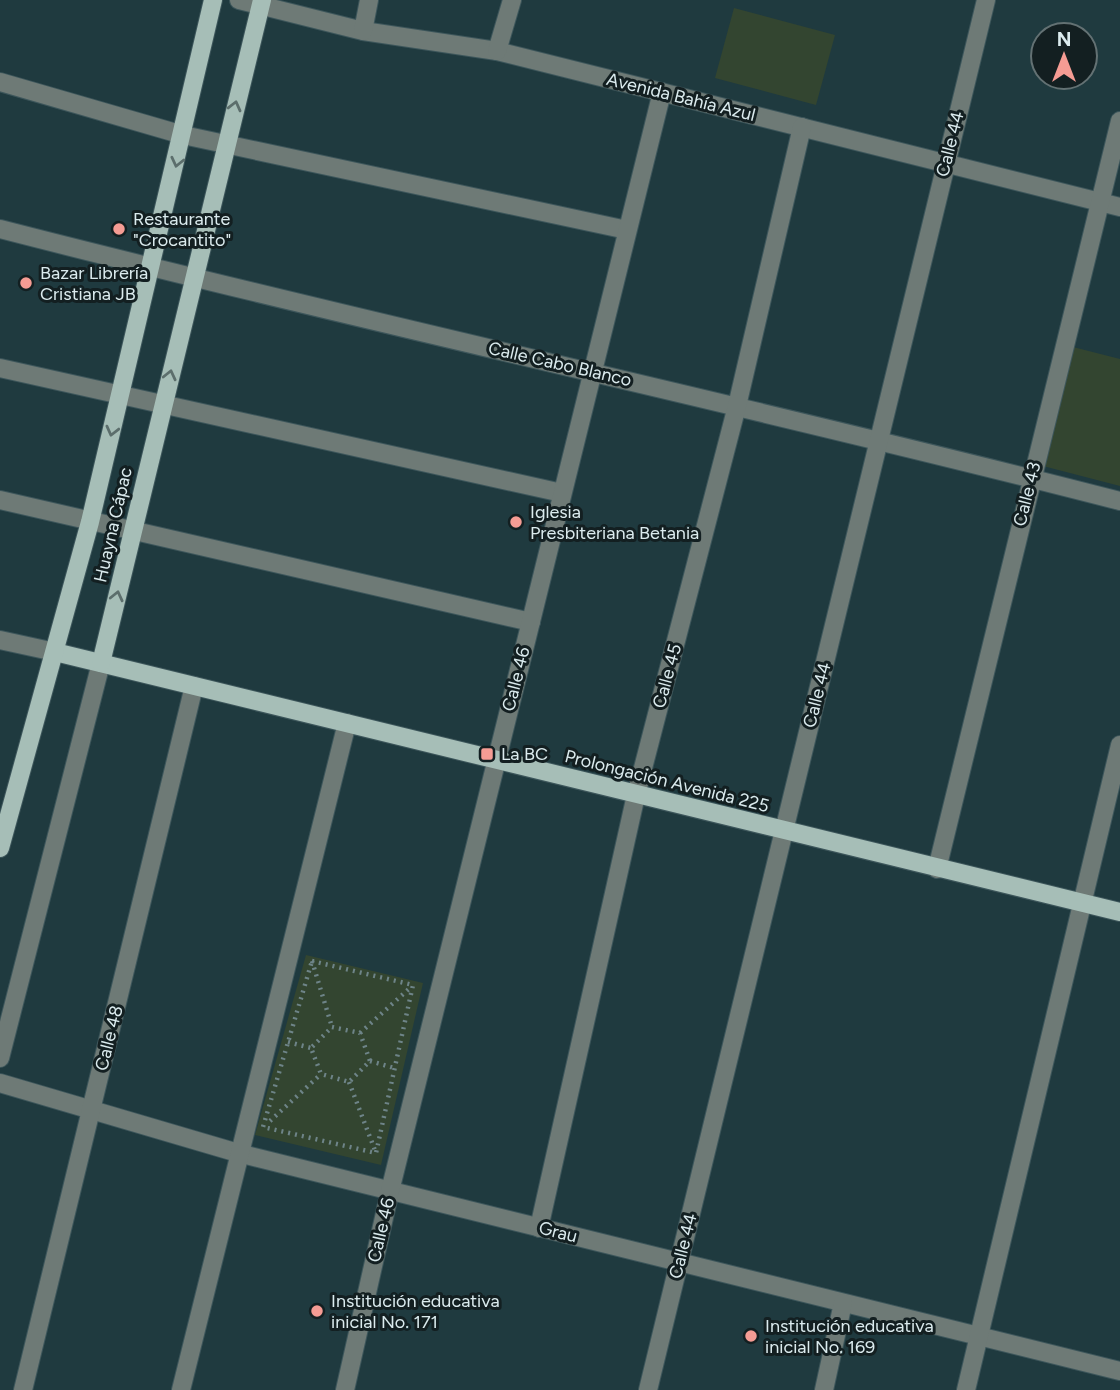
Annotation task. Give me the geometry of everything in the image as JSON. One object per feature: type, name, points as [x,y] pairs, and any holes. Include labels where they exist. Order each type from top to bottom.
[{"type":"main road","name":"Huayna Cápac","points":[[0,848],[90,522],[213,0]]},
{"type":"main road","name":"Huayna Cápac","points":[[101,663],[261,3]]},
{"type":"main road","name":"Prolongación Avenida 225","points":[[55,652],[783,832],[1120,912]]},
{"type":"street","name":"Avenida Bahía Azul","points":[[239,0],[261,3],[363,31],[497,51],[1120,207]]},
{"type":"street","points":[[363,31],[369,0]]},
{"type":"street","points":[[497,51],[512,0]]},
{"type":"street","name":"Calle 44","points":[[648,1390],[986,0]]},
{"type":"street","points":[[0,82],[183,135],[627,230]]},
{"type":"street","name":"Calle 46","points":[[345,1390],[392,1182],[662,92]]},
{"type":"street","name":"Calle 43","points":[[937,869],[1120,121]]},
{"type":"street","name":"Calle 45","points":[[539,1228],[636,795],[737,406],[802,127]]},
{"type":"street","name":"Calle Cabo Blanco","points":[[0,229],[151,270],[592,371],[1120,501]]},
{"type":"street","points":[[0,368],[562,493]]},
{"type":"street","points":[[0,500],[530,622]]},
{"type":"street","name":"Prolongación Avenida 225","points":[[0,640],[55,652]]},
{"type":"street","name":"Huayna Cápac","points":[[0,1058],[101,663]]},
{"type":"street","name":"Calle 48","points":[[23,1390],[194,686]]},
{"type":"street","points":[[181,1390],[347,723]]},
{"type":"street","points":[[966,1390],[1120,745]]},
{"type":"street","name":"Grau","points":[[0,1083],[92,1109],[392,1182],[539,1228],[1120,1371]]},
{"type":"street","points":[[824,1390],[843,1303]]},
{"type":"path","points":[[263,1127],[312,961]]},
{"type":"path","points":[[312,961],[413,985]]},
{"type":"path","points":[[312,961],[332,1027]]},
{"type":"path","points":[[376,1153],[413,985]]},
{"type":"path","points":[[360,1033],[413,985]]},
{"type":"path","points":[[332,1027],[360,1033]]},
{"type":"path","points":[[311,1048],[332,1027]]},
{"type":"path","points":[[360,1033],[370,1061]]},
{"type":"path","points":[[288,1042],[311,1048]]},
{"type":"path","points":[[311,1048],[320,1074]]},
{"type":"path","points":[[370,1061],[394,1068]]},
{"type":"path","points":[[349,1082],[370,1061]]},
{"type":"path","points":[[240,1146],[320,1074]]},
{"type":"path","points":[[320,1074],[349,1082]]},
{"type":"path","points":[[349,1082],[376,1153],[392,1182]]},
{"type":"path","points":[[263,1127],[376,1153]]},
{"type":"green space","points":[[734,8],[835,35],[816,105],[715,78]]},
{"type":"green space","points":[[1073,347],[1120,359],[1120,486],[1043,466]]},
{"type":"green space","points":[[306,955],[423,983],[381,1165],[255,1135]]},
{"type":"place","name":"Restaurante \"Crocantito\"","points":[[119,229]]},
{"type":"place","name":"Bazar Librería Cristiana JB","points":[[26,283]]},
{"type":"place","name":"Iglesia Presbiteriana Betania","points":[[516,522]]},
{"type":"place","name":"La BC","points":[[487,754]]},
{"type":"place","name":"Institución educativa inicial No. 171","points":[[317,1311]]},
{"type":"place","name":"Institución educativa inicial No. 169","points":[[751,1336]]}]
